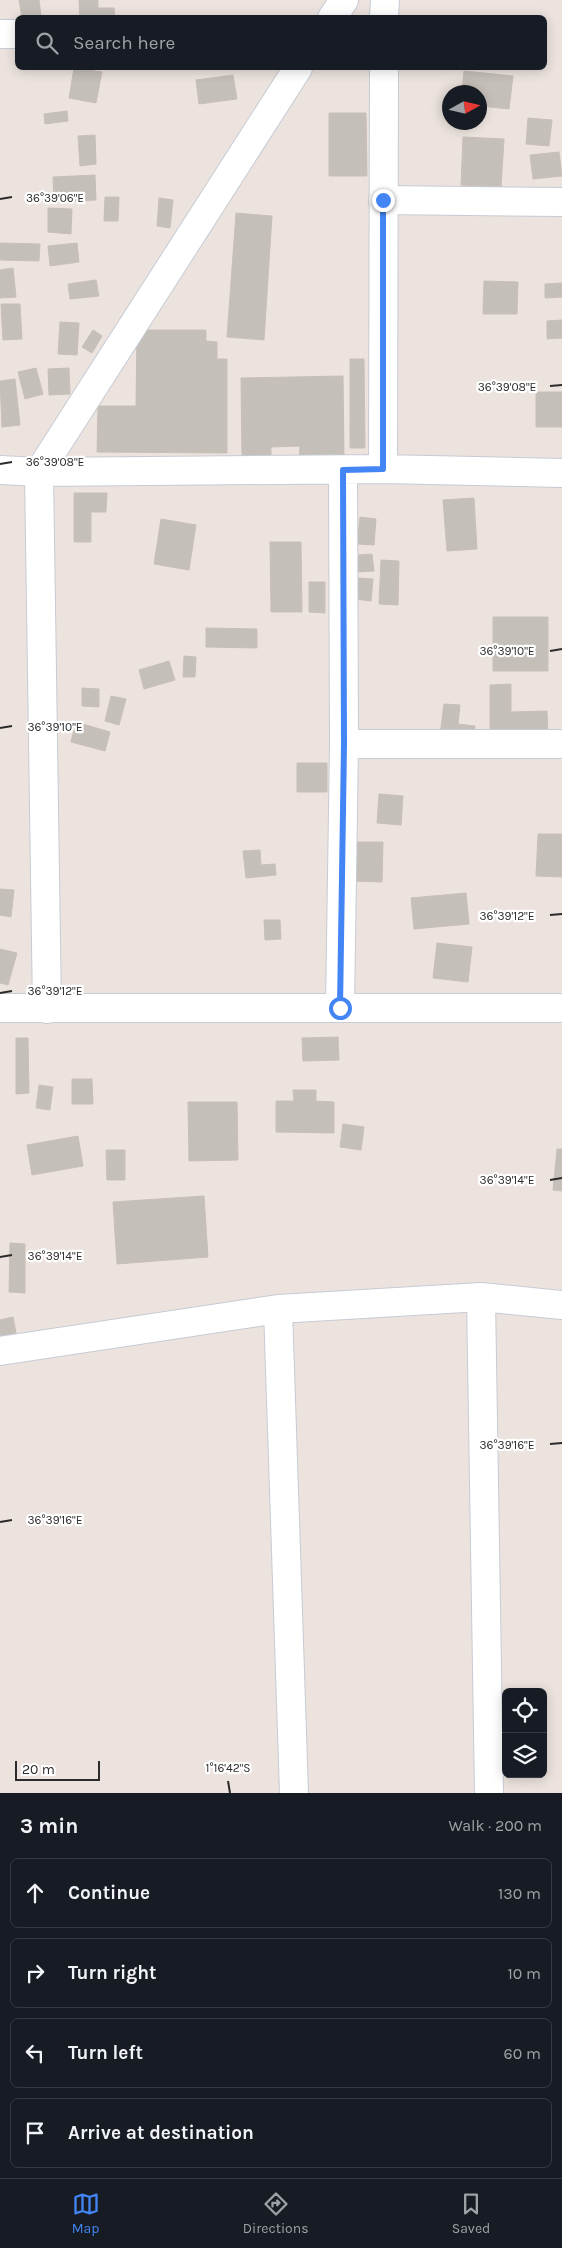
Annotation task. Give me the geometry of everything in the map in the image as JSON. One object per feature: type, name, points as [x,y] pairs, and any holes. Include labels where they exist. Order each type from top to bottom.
[{"type":"street","points":[[334,15],[344,0]]},
{"type":"street","points":[[384,15],[385,0]]},
{"type":"street","points":[[0,34],[15,34]]},
{"type":"street","points":[[46,1009],[39,472],[297,70]]},
{"type":"street","points":[[383,469],[384,70]]},
{"type":"street","points":[[383,200],[562,202]]},
{"type":"street","points":[[0,470],[39,472],[383,469],[562,473]]},
{"type":"street","points":[[340,1008],[344,744],[343,470]]},
{"type":"street","points":[[344,744],[562,744]]},
{"type":"street","points":[[0,1008],[562,1008]]},
{"type":"street","points":[[481,1297],[489,1793]]},
{"type":"street","points":[[0,1351],[278,1309],[481,1297],[562,1305]]},
{"type":"street","points":[[278,1309],[294,1793]]},
{"type":"building","points":[[19,0],[39,0],[41,15],[22,15]]},
{"type":"building","points":[[79,0],[98,0],[98,8],[114,8],[115,15],[80,15]]},
{"type":"building","points":[[74,70],[102,72],[96,103],[69,98]]},
{"type":"building","points":[[464,71],[513,76],[509,109],[487,107],[487,85],[463,85]]},
{"type":"building","points":[[233,75],[237,99],[199,104],[196,80]]},
{"type":"building","points":[[67,111],[68,121],[45,124],[44,114]]},
{"type":"building","points":[[329,113],[366,113],[367,176],[329,176]]},
{"type":"building","points":[[528,118],[552,120],[549,146],[526,144]]},
{"type":"building","points":[[95,135],[96,164],[80,166],[78,136]]},
{"type":"building","points":[[463,137],[504,139],[501,187],[461,185]]},
{"type":"building","points":[[559,152],[562,176],[533,179],[530,155]]},
{"type":"building","points":[[95,175],[96,200],[54,202],[53,177]]},
{"type":"building","points":[[105,197],[119,197],[118,221],[104,221]]},
{"type":"building","points":[[159,198],[173,200],[170,228],[157,226]]},
{"type":"building","points":[[48,208],[72,209],[71,234],[48,232]]},
{"type":"building","points":[[236,213],[272,216],[264,340],[227,337]]},
{"type":"building","points":[[0,243],[40,244],[39,261],[0,260]]},
{"type":"building","points":[[77,243],[79,262],[50,266],[48,246]]},
{"type":"building","points":[[13,268],[16,297],[0,298],[0,270]]},
{"type":"building","points":[[96,280],[99,296],[70,299],[68,284]]},
{"type":"building","points":[[484,281],[518,282],[517,314],[483,314]]},
{"type":"building","points":[[562,283],[562,297],[545,298],[545,284]]},
{"type":"building","points":[[1,304],[20,304],[22,339],[3,340]]},
{"type":"building","points":[[562,320],[562,338],[547,339],[547,321]]},
{"type":"building","points":[[60,322],[79,323],[77,355],[58,354]]},
{"type":"building","points":[[93,330],[102,336],[92,353],[82,347]]},
{"type":"building","points":[[137,330],[206,330],[206,341],[217,342],[217,359],[227,359],[227,453],[97,452],[98,406],[136,406]]},
{"type":"building","points":[[350,359],[364,359],[365,448],[350,448]]},
{"type":"building","points":[[36,368],[43,394],[25,399],[18,372]]},
{"type":"building","points":[[69,368],[70,394],[49,395],[48,369]]},
{"type":"building","points":[[343,376],[344,459],[299,459],[300,446],[271,447],[271,460],[242,460],[241,378]]},
{"type":"building","points":[[15,379],[20,425],[2,427],[0,381]]},
{"type":"building","points":[[536,392],[562,392],[562,427],[536,427]]},
{"type":"building","points":[[74,493],[107,493],[106,512],[91,512],[91,542],[74,542]]},
{"type":"building","points":[[474,498],[477,549],[447,551],[443,500]]},
{"type":"building","points":[[360,517],[376,519],[374,545],[357,544]]},
{"type":"building","points":[[161,519],[196,525],[189,570],[154,564]]},
{"type":"building","points":[[270,542],[301,542],[302,612],[271,612]]},
{"type":"building","points":[[372,554],[374,571],[358,572],[357,555]]},
{"type":"building","points":[[381,560],[399,561],[398,605],[379,604]]},
{"type":"building","points":[[357,578],[373,579],[371,601],[355,599]]},
{"type":"building","points":[[309,582],[325,582],[325,613],[309,612]]},
{"type":"building","points":[[493,617],[548,617],[548,671],[493,671]]},
{"type":"building","points":[[206,628],[257,629],[257,648],[206,647]]},
{"type":"building","points":[[184,656],[196,657],[195,677],[183,677]]},
{"type":"building","points":[[169,661],[175,680],[144,689],[139,670]]},
{"type":"building","points":[[511,684],[511,712],[547,711],[548,734],[490,734],[490,685]]},
{"type":"building","points":[[82,688],[99,689],[99,707],[82,706]]},
{"type":"building","points":[[111,696],[126,699],[119,725],[105,721]]},
{"type":"building","points":[[444,704],[460,705],[458,724],[475,726],[474,738],[440,735]]},
{"type":"building","points":[[76,722],[110,732],[105,751],[71,742]]},
{"type":"building","points":[[297,763],[327,763],[327,792],[297,792]]},
{"type":"building","points":[[379,794],[403,796],[401,825],[377,823]]},
{"type":"building","points":[[538,834],[562,834],[562,877],[536,876]]},
{"type":"building","points":[[352,842],[383,842],[382,882],[351,881]]},
{"type":"building","points":[[260,850],[261,865],[275,864],[276,875],[246,878],[243,851]]},
{"type":"building","points":[[0,889],[14,890],[11,917],[0,915]]},
{"type":"building","points":[[466,893],[469,924],[414,929],[411,898]]},
{"type":"building","points":[[264,920],[280,920],[281,939],[265,940]]},
{"type":"building","points":[[437,943],[472,947],[468,982],[433,978]]},
{"type":"building","points":[[0,949],[17,953],[8,985],[0,983]]},
{"type":"building","points":[[338,1037],[339,1060],[303,1061],[302,1038]]},
{"type":"building","points":[[16,1038],[28,1038],[29,1093],[16,1094]]},
{"type":"building","points":[[72,1079],[92,1079],[93,1104],[72,1104]]},
{"type":"building","points":[[39,1085],[53,1087],[50,1110],[36,1108]]},
{"type":"building","points":[[293,1090],[316,1090],[316,1101],[334,1102],[334,1133],[276,1132],[276,1101],[294,1101]]},
{"type":"building","points":[[188,1102],[237,1102],[238,1160],[189,1161]]},
{"type":"building","points":[[343,1124],[364,1127],[361,1150],[340,1147]]},
{"type":"building","points":[[78,1136],[83,1166],[32,1175],[27,1145]]},
{"type":"building","points":[[557,1149],[562,1149],[562,1191],[553,1190]]},
{"type":"building","points":[[106,1150],[125,1150],[125,1180],[107,1180]]},
{"type":"building","points":[[204,1196],[208,1257],[117,1264],[113,1202]]},
{"type":"building","points":[[10,1243],[25,1244],[25,1293],[9,1292]]},
{"type":"building","points":[[13,1317],[17,1338],[0,1342],[0,1320]]},
{"type":"route","points":[[340,1008],[344,744],[343,470],[383,469],[383,200]]}]
